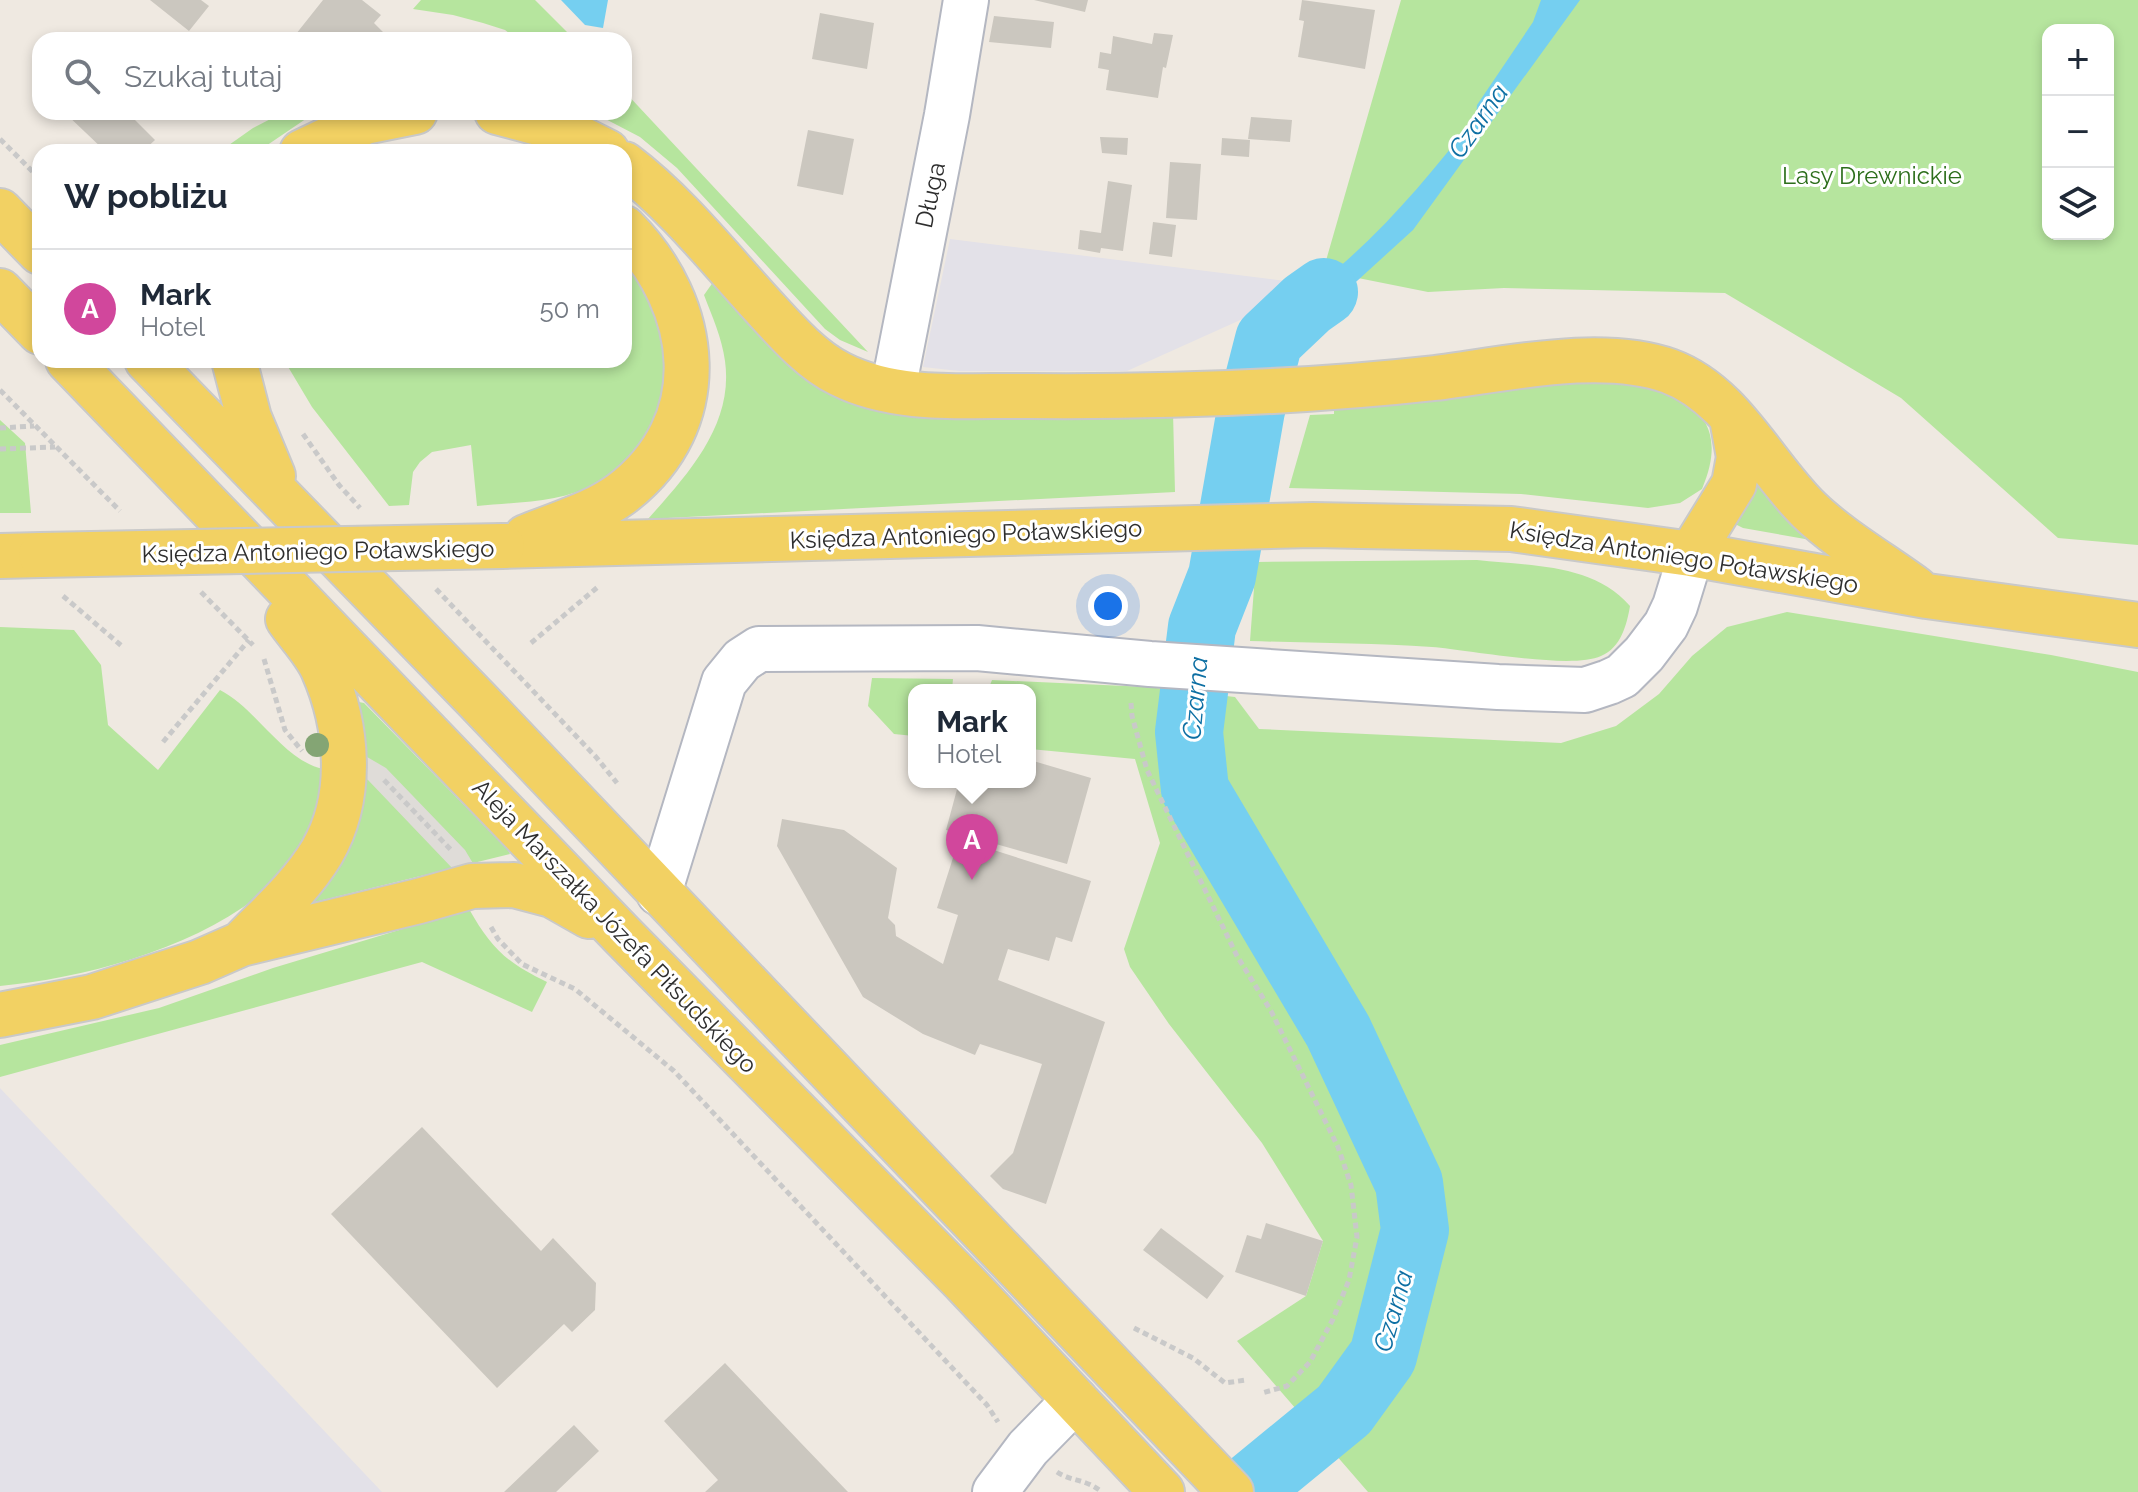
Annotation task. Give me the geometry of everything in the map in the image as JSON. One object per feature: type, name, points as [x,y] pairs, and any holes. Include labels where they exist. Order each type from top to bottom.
[{"type":"main road","points":[[319,144],[375,120]]},
{"type":"main road","points":[[527,120],[561,129],[591,144]]},
{"type":"main road","points":[[632,171],[664,198],[795,339],[840,374],[893,390],[944,395],[1184,396],[1334,389],[1578,361],[1620,361],[1656,366],[1694,383],[1709,394],[1808,510],[1927,596]]},
{"type":"main road","points":[[0,189],[32,211]]},
{"type":"main road","points":[[0,211],[32,244]]},
{"type":"main road","points":[[502,546],[594,509],[619,495],[652,463],[674,428],[687,378],[682,321],[660,273],[632,238]]},
{"type":"main road","points":[[0,291],[32,324]]},
{"type":"main road","name":"Aleja Marszałka Józefa Piłsudskiego","points":[[76,368],[622,935],[910,1226],[1162,1492]]},
{"type":"main road","points":[[155,368],[296,512],[1216,1477]]},
{"type":"main road","points":[[236,368],[255,434],[271,472],[296,512]]},
{"type":"main road","points":[[1691,554],[1734,484],[1739,457],[1732,418]]},
{"type":"main road","points":[[203,499],[322,666],[336,709],[345,762],[337,816],[322,852],[292,892],[241,944]]},
{"type":"main road","name":"Księdza Antoniego Poławskiego","points":[[33,568],[502,546],[1313,525],[1511,529],[1691,554],[1927,596],[2138,625]]},
{"type":"main road","points":[[0,1015],[92,997],[174,971],[241,944],[472,886],[514,885],[552,895],[622,935]]},
{"type":"street","name":"Długa","points":[[893,390],[947,115],[966,0]]},
{"type":"street","points":[[659,893],[724,682],[742,660],[759,649],[977,648],[1135,663],[1564,690],[1598,686],[1622,676],[1634,666],[1666,625],[1679,596],[1691,554]]},
{"type":"street","points":[[995,1492],[1028,1448],[1075,1400]]},
{"type":"path","points":[[0,139],[32,171]]},
{"type":"path","points":[[0,428],[35,426]]},
{"type":"path","points":[[0,449],[56,447]]},
{"type":"path","points":[[33,568],[123,647]]},
{"type":"path","points":[[531,643],[608,579]]},
{"type":"path","points":[[163,742],[249,640]]},
{"type":"path","points":[[1135,663],[1132,716],[1147,770],[1237,956],[1271,1011],[1331,1133],[1351,1185],[1357,1237],[1349,1280],[1333,1319],[1310,1362],[1287,1386],[1262,1393]]},
{"type":"path","points":[[380,776],[459,859]]},
{"type":"path","points":[[486,919],[498,939],[522,964],[575,989],[674,1071],[987,1405],[994,1419]]},
{"type":"path","points":[[1062,1476],[1083,1479],[1102,1492]]},
{"type":"shaded area","points":[[950,239],[1318,285],[1127,371],[959,371],[923,367]]},
{"type":"shaded area","points":[[362,754],[386,768],[465,850],[474,865],[453,869],[361,776]]},
{"type":"shaded area","points":[[0,1088],[382,1492],[0,1492]]},
{"type":"green space","points":[[421,0],[535,0],[567,32],[508,32],[453,15],[413,9]]},
{"type":"green space","name":"Lasy Drewnickie","points":[[1401,0],[2138,0],[2138,545],[2058,538],[1901,398],[1725,293],[1504,288],[1428,292],[1323,271]]},
{"type":"green space","points":[[632,100],[868,352],[840,340],[825,329],[677,168],[640,137],[607,120],[632,120]]},
{"type":"green space","points":[[268,120],[304,120],[269,144],[230,144]]},
{"type":"green space","points":[[632,271],[653,307],[661,331],[665,356],[664,381],[649,429],[618,468],[597,483],[569,494],[477,506],[471,445],[432,452],[413,472],[409,505],[389,506],[312,407],[289,368],[632,368]]},
{"type":"green space","points":[[716,278],[784,352],[1173,412],[1175,492],[648,519],[692,467],[715,428],[722,406],[726,384],[725,361],[704,295]]},
{"type":"green space","points":[[1595,381],[1668,394],[1688,404],[1702,418],[1710,436],[1711,460],[1702,489],[1680,503],[1648,508],[1521,494],[1289,488],[1310,415],[1334,414],[1334,400]]},
{"type":"green space","points":[[0,420],[25,443],[31,513],[0,513]]},
{"type":"green space","points":[[1757,482],[1822,542],[1735,524]]},
{"type":"green space","points":[[1477,560],[1560,569],[1598,582],[1630,606],[1622,635],[1614,647],[1601,656],[1567,661],[1432,647],[1250,641],[1256,562]]},
{"type":"green space","points":[[1787,612],[2138,672],[2138,1492],[1368,1492],[1237,1341],[1306,1296],[1323,1241],[1262,1143],[1169,1024],[1130,967],[1124,949],[1160,843],[1135,759],[1036,750],[1036,684],[990,684],[992,680],[1147,687],[1235,697],[1259,729],[1561,743],[1616,726],[1659,694],[1692,656],[1727,627]]},
{"type":"green space","points":[[0,627],[74,630],[101,665],[108,725],[158,770],[220,690],[246,709],[295,756],[323,769],[311,826],[298,853],[281,876],[254,900],[222,920],[150,953],[73,975],[0,986]]},
{"type":"green space","points":[[872,678],[953,679],[953,684],[908,684],[908,735],[894,734],[868,706]]},
{"type":"green space","points":[[359,702],[364,703],[510,854],[315,902],[313,899]]},
{"type":"green space","points":[[469,909],[501,953],[547,982],[532,1012],[422,962],[0,1077],[0,1045],[159,1008],[273,968]]},
{"type":"water","points":[[561,0],[608,0],[603,28],[585,25]]},
{"type":"water","points":[[1541,0],[1580,0],[1413,230],[1346,291],[1298,324],[1273,360],[1248,362],[1251,350],[1265,328],[1360,248],[1439,162],[1476,116],[1477,105],[1533,22]]},
{"type":"building","points":[[150,0],[201,0],[209,6],[189,31]]},
{"type":"building","points":[[323,0],[362,0],[381,15],[374,23],[383,32],[298,32]]},
{"type":"building","points":[[1034,0],[1088,0],[1085,12]]},
{"type":"building","points":[[1302,0],[1375,10],[1365,69],[1298,57],[1304,21],[1299,20]]},
{"type":"building","points":[[820,13],[874,23],[867,69],[812,59]]},
{"type":"building","points":[[994,16],[1054,22],[1051,48],[989,42]]},
{"type":"building","points":[[1154,33],[1173,35],[1158,98],[1106,90],[1109,70],[1098,68],[1100,52],[1111,54],[1113,36],[1152,44]]},
{"type":"building","points":[[1251,117],[1292,120],[1290,142],[1248,139]]},
{"type":"building","points":[[72,120],[135,120],[155,140],[151,144],[98,144]]},
{"type":"building","points":[[808,130],[854,139],[843,195],[797,186]]},
{"type":"building","points":[[1100,137],[1128,138],[1127,155],[1102,153]]},
{"type":"building","points":[[1222,138],[1250,140],[1249,157],[1221,155]]},
{"type":"building","points":[[1170,162],[1201,164],[1197,220],[1166,218]]},
{"type":"building","points":[[1108,181],[1132,185],[1123,251],[1101,248],[1100,253],[1078,249],[1080,230],[1101,233]]},
{"type":"building","points":[[1153,222],[1176,225],[1172,257],[1149,254]]},
{"type":"building","points":[[1036,762],[1091,778],[1067,864],[946,830],[957,788],[1036,788]]},
{"type":"building","points":[[782,819],[844,830],[897,868],[888,918],[895,925],[896,936],[943,964],[958,915],[937,908],[959,839],[1091,881],[1072,942],[1056,937],[1049,961],[1008,949],[998,980],[1105,1022],[1046,1204],[1003,1189],[990,1176],[1013,1153],[1042,1064],[980,1044],[975,1055],[923,1034],[863,997],[777,846]]},
{"type":"building","points":[[422,1127],[541,1251],[553,1238],[596,1283],[595,1310],[572,1332],[564,1324],[497,1388],[331,1214]]},
{"type":"building","points":[[1266,1223],[1323,1241],[1306,1296],[1235,1272],[1247,1235],[1261,1239]]},
{"type":"building","points":[[1161,1228],[1224,1276],[1207,1299],[1143,1250]]},
{"type":"building","points":[[725,1363],[848,1492],[705,1492],[718,1480],[664,1421]]},
{"type":"building","points":[[574,1425],[599,1451],[556,1492],[504,1492]]},
{"type":"waterway","name":"Czarna","points":[[1244,1492],[1344,1410],[1383,1356],[1415,1230],[1409,1183],[1338,1031],[1195,790],[1189,732],[1202,627],[1222,576],[1251,410],[1269,340],[1324,292]]},
{"type":"place","name":"Mark","points":[[972,880]]}]
